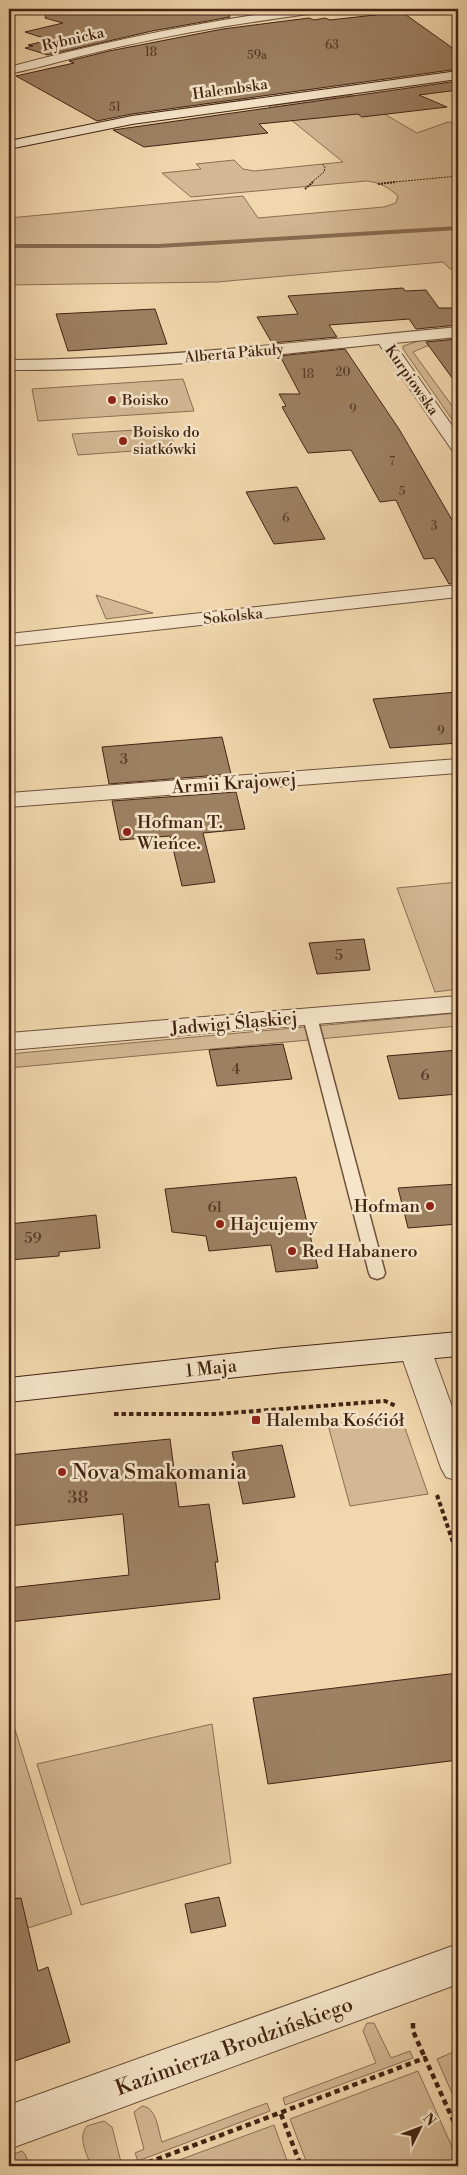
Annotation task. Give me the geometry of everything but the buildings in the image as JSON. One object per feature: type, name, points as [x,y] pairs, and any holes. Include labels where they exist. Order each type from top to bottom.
[{"type":"street","name":"Rybnicka","points":[[9,71],[185,29],[323,9]]},
{"type":"street","points":[[185,29],[198,15]]},
{"type":"street","name":"Halembska","points":[[9,145],[168,114],[458,75]]},
{"type":"street","name":"Alberta Pakuły","points":[[9,365],[159,360],[458,332]]},
{"type":"street","name":"Kurpiowska","points":[[383,338],[458,446]]},
{"type":"street","name":"Sokolska","points":[[9,640],[458,591]]},
{"type":"street","name":"Armii Krajowej","points":[[9,800],[458,766]]},
{"type":"street","name":"Jadwigi Śląskiej","points":[[9,1042],[458,1004]]},
{"type":"street","name":"1 Maja","points":[[9,1390],[284,1360],[458,1344]]},
{"type":"street","points":[[414,1349],[446,1477]]},
{"type":"street","name":"1 Maja","points":[[414,1349],[458,1350]]},
{"type":"street","name":"Kazimierza Brodzińskiego","points":[[9,2127],[458,1964]]},
{"type":"lane","points":[[310,1017],[377,1273]]},
{"type":"path","points":[[305,189],[324,172],[325,167],[322,164]]},
{"type":"path","points":[[378,184],[458,176]]},
{"type":"path","points":[[108,1414],[217,1414],[385,1401]]},
{"type":"path","points":[[446,1477],[458,1557]]},
{"type":"path","points":[[417,2018],[412,2022],[413,2031],[458,2131]]},
{"type":"path","points":[[139,2166],[281,2114],[425,2058]]},
{"type":"path","points":[[281,2114],[301,2166]]},
{"type":"shaded area","points":[[352,95],[417,133],[448,122],[458,123],[458,268],[450,269],[443,262],[217,282],[9,285],[9,218],[243,196],[258,218],[384,207],[396,203],[398,196],[391,190],[383,185],[366,181],[191,197],[162,173],[201,169],[196,164],[234,160],[243,169],[254,171],[343,162],[290,119],[269,106]]},
{"type":"shaded area","points":[[458,337],[458,343],[427,346],[413,352],[458,414],[458,428],[403,349],[403,346],[422,340]]},
{"type":"shaded area","name":"Boisko","points":[[183,379],[194,411],[38,421],[32,389]]},
{"type":"shaded area","name":"Boisko do siatkówki","points":[[169,428],[175,448],[78,455],[72,434]]},
{"type":"shaded area","points":[[96,595],[153,613],[106,619]]},
{"type":"shaded area","points":[[458,882],[458,989],[435,992],[397,888]]},
{"type":"shaded area","points":[[458,1013],[458,1026],[9,1068],[9,1054]]},
{"type":"shaded area","points":[[387,1417],[401,1421],[405,1428],[428,1494],[350,1506],[328,1425]]},
{"type":"shaded area","points":[[9,1710],[72,1914],[9,1934]]},
{"type":"shaded area","points":[[212,1724],[231,1863],[81,1905],[37,1764]]},
{"type":"shaded area","points":[[367,2023],[374,2023],[391,2058],[410,2051],[413,2058],[285,2105],[283,2098],[376,2063],[363,2031]]},
{"type":"shaded area","points":[[458,2050],[458,2107],[437,2059]]},
{"type":"shaded area","points":[[418,2071],[458,2160],[458,2166],[308,2166],[290,2119]]},
{"type":"shaded area","points":[[267,2103],[270,2111],[138,2161],[135,2153],[144,2149],[134,2112],[142,2106],[151,2110],[154,2115],[162,2142]]},
{"type":"shaded area","points":[[104,2121],[112,2127],[122,2166],[91,2166],[83,2141],[84,2131],[87,2126]]},
{"type":"shaded area","points":[[274,2125],[289,2166],[163,2166]]},
{"type":"shaded area","points":[[22,2151],[30,2166],[9,2166],[9,2156]]},
{"type":"waterway","points":[[9,246],[159,246],[458,228]]},
{"type":"place","name":"Boisko","points":[[112,400]]},
{"type":"place","name":"Boisko do siatkówki","points":[[123,441]]},
{"type":"place","name":"Hofman T. Wieńce.","points":[[127,832]]},
{"type":"place","name":"Hofman","points":[[430,1206]]},
{"type":"place","name":"Hajcujemy","points":[[220,1224]]},
{"type":"place","name":"Red Habanero","points":[[292,1251]]},
{"type":"place","name":"Halemba Kośćiół","points":[[256,1420]]},
{"type":"place","name":"Nova Smakomania","points":[[62,1472]]}]
